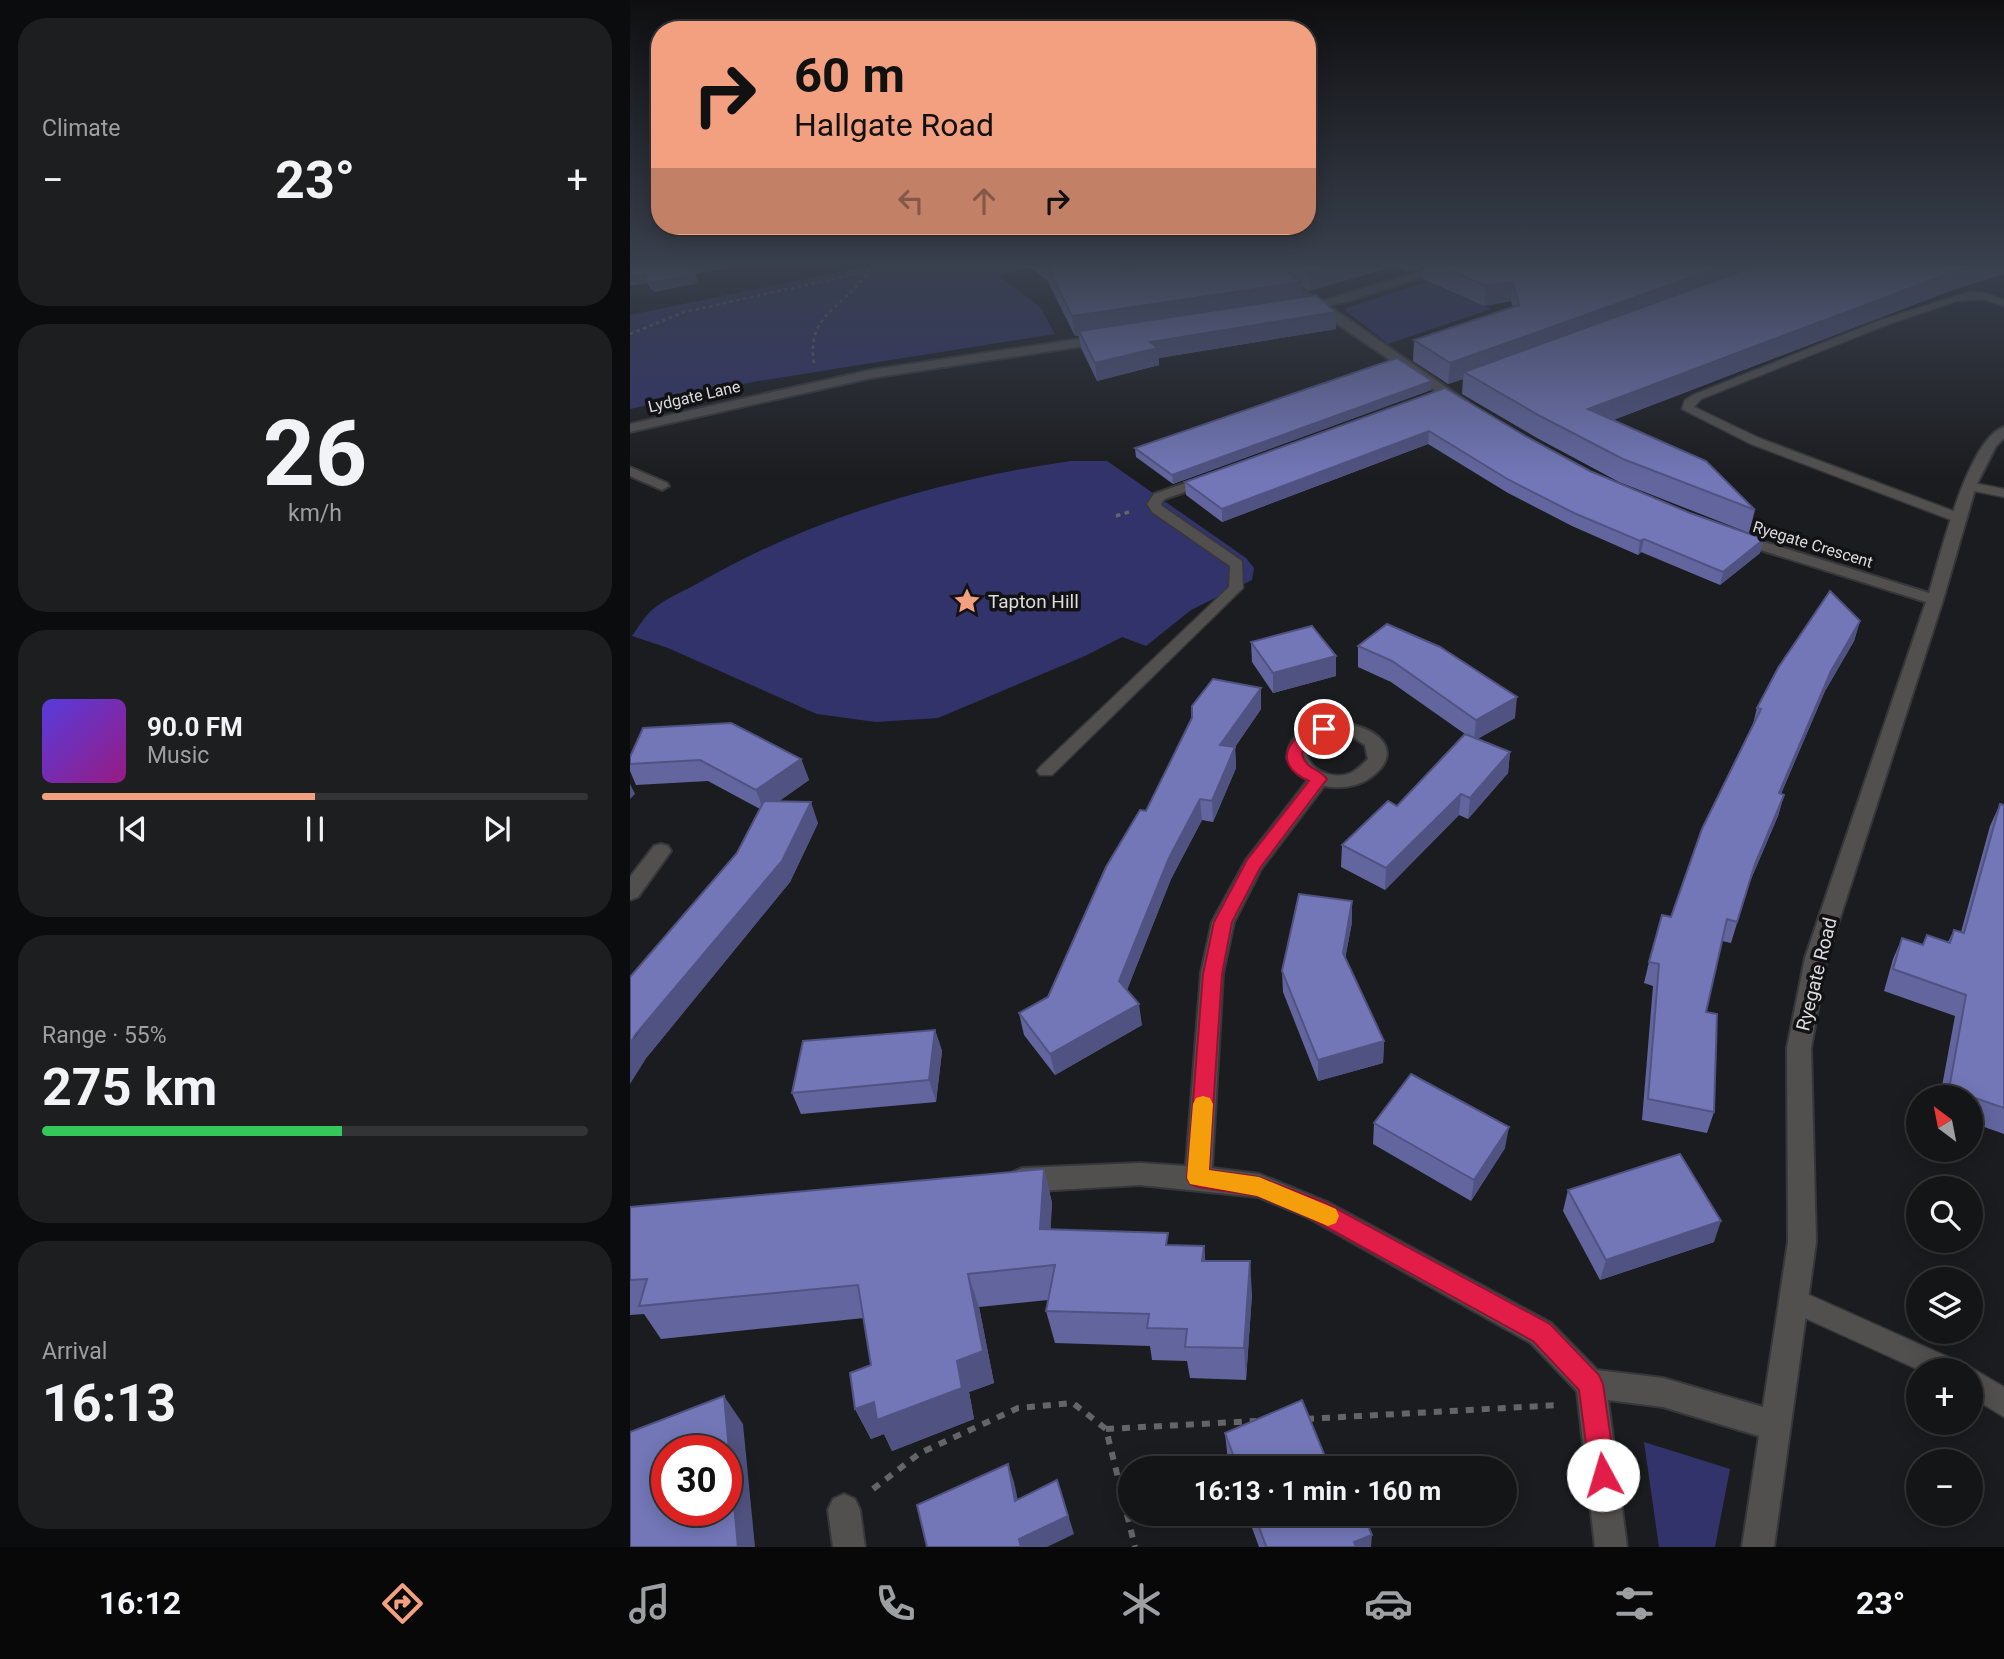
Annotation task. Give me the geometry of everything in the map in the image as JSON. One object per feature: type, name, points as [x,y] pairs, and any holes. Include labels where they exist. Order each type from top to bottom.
[{"type":"street","points":[[1358,333],[1438,395],[1480,413]]},
{"type":"street","name":"Lydgate Lane","points":[[630,428],[822,384],[1123,336]]},
{"type":"street","points":[[1438,395],[1468,385]]},
{"type":"street","name":"Ryegate Road","points":[[1758,1547],[1802,1242],[1798,1048],[1816,958],[1935,600],[1969,486],[1990,444],[2004,431]]},
{"type":"street","points":[[630,471],[662,486]]},
{"type":"street","points":[[1159,497],[1224,473]]},
{"type":"street","name":"Ryegate Crescent","points":[[1718,530],[1935,600]]},
{"type":"street","points":[[1198,1178],[1212,974],[1223,922],[1253,865],[1319,779]]},
{"type":"street","points":[[630,892],[661,851]]},
{"type":"street","points":[[1003,1181],[1140,1174],[1259,1186],[1318,1210],[1541,1333],[1593,1394],[1611,1547]]},
{"type":"street","points":[[1593,1394],[1628,1385],[1663,1391],[1777,1427]]},
{"type":"street","points":[[844,1510],[849,1547]]},
{"type":"lane","points":[[1857,333],[1697,397],[1689,403],[1688,410],[1755,441],[1959,518]]},
{"type":"lane","points":[[1969,486],[2004,493]]},
{"type":"lane","points":[[1046,771],[1236,587],[1237,564],[1216,547],[1157,509],[1154,503],[1159,497]]},
{"type":"lane","points":[[1794,1300],[1922,1358]]},
{"type":"lane","points":[[1983,1389],[2004,1403]]},
{"type":"path","points":[[814,333],[811,345],[822,384]]},
{"type":"path","points":[[1302,1419],[1593,1394]]},
{"type":"path","points":[[844,1510],[920,1453],[1018,1408],[1073,1403],[1106,1429],[1135,1547]]},
{"type":"path","points":[[1106,1429],[1260,1421]]},
{"type":"shaded area","points":[[630,333],[1055,334],[752,382],[630,409]]},
{"type":"shaded area","points":[[1374,333],[1420,333],[1388,344]]},
{"type":"shaded area","points":[[1071,461],[1107,461],[1246,558],[1254,568],[1252,580],[1191,610],[1146,646],[1122,637],[1085,656],[938,718],[876,722],[817,714],[668,648],[632,636],[649,613],[670,598],[745,558],[834,520],[928,490],[976,478]]},
{"type":"shaded area","points":[[1644,1442],[1730,1469],[1715,1547],[1659,1547]]},
{"type":"building","points":[[1080,333],[1205,333],[1150,342],[1158,348],[1095,363]]},
{"type":"building","points":[[1434,333],[1534,333],[1450,363],[1414,340]]},
{"type":"building","points":[[1571,333],[1790,333],[1588,409],[1706,461],[1755,510],[1623,459],[1540,416],[1464,372]]},
{"type":"building","points":[[1397,358],[1432,381],[1172,475],[1135,448]]},
{"type":"building","points":[[1445,388],[1590,471],[1690,513],[1764,539],[1723,572],[1574,513],[1509,480],[1429,431],[1222,509],[1185,482]]},
{"type":"building","points":[[1830,591],[1860,621],[1831,671],[1779,793],[1784,795],[1755,864],[1737,922],[1727,919],[1706,1012],[1717,1014],[1714,1112],[1648,1099],[1659,964],[1649,962],[1662,915],[1671,917],[1702,829],[1761,709],[1757,708],[1778,668]]},
{"type":"building","points":[[1387,624],[1440,647],[1517,697],[1476,720],[1392,661],[1358,646]]},
{"type":"building","points":[[1312,626],[1336,656],[1273,673],[1251,642]]},
{"type":"building","points":[[1213,679],[1261,688],[1220,745],[1235,747],[1212,801],[1200,799],[1169,858],[1119,981],[1139,1004],[1050,1054],[1019,1013],[1048,997],[1106,867],[1140,810],[1146,811],[1192,718],[1192,706]]},
{"type":"building","points":[[731,723],[801,759],[756,790],[700,760],[630,764],[630,757],[643,728]]},
{"type":"building","points":[[1465,734],[1510,752],[1470,798],[1461,794],[1386,868],[1342,845],[1388,801],[1397,806]]},
{"type":"building","points":[[764,801],[811,802],[782,861],[630,1044],[630,977],[737,853]]},
{"type":"building","points":[[2000,804],[2004,805],[2004,1108],[1983,1101],[1983,1085],[1950,1085],[1966,995],[1893,969],[1902,938],[1923,945],[1927,935],[1950,943],[1954,930],[1964,933]]},
{"type":"building","points":[[1299,894],[1352,901],[1343,953],[1384,1041],[1318,1060],[1282,971]]},
{"type":"building","points":[[935,1030],[929,1080],[792,1093],[803,1041]]},
{"type":"building","points":[[1411,1074],[1509,1127],[1474,1180],[1374,1123]]},
{"type":"building","points":[[1680,1154],[1721,1221],[1606,1260],[1568,1190]]},
{"type":"building","points":[[1044,1169],[1040,1229],[1168,1233],[1166,1245],[1204,1246],[1202,1261],[1250,1261],[1244,1348],[1185,1347],[1187,1329],[1147,1328],[1149,1314],[1046,1311],[1055,1265],[968,1274],[983,1351],[957,1361],[962,1388],[877,1420],[874,1402],[855,1409],[850,1373],[871,1365],[858,1285],[639,1306],[647,1279],[630,1280],[630,1207]]},
{"type":"building","points":[[724,1396],[728,1435],[651,1435],[651,1526],[736,1526],[738,1547],[630,1547],[630,1432]]},
{"type":"building","points":[[1302,1400],[1325,1456],[1234,1456],[1225,1433]]},
{"type":"building","points":[[1008,1464],[1015,1501],[1057,1480],[1068,1516],[1019,1539],[1021,1547],[927,1547],[917,1505]]},
{"type":"building","points":[[1258,1526],[1368,1526],[1372,1535],[1354,1542],[1356,1547],[1266,1546]]},
{"type":"slow traffic","points":[[1203,1104],[1198,1178],[1259,1186],[1328,1216]]},
{"type":"place","name":"Tapton Hill","points":[[967,601]]},
{"type":"route","points":[[1324,729],[1304,737],[1294,754],[1297,764],[1307,774],[1319,779],[1253,865],[1223,922],[1212,974],[1198,1178],[1259,1186],[1318,1210],[1541,1333],[1591,1384],[1603,1475]]}]
